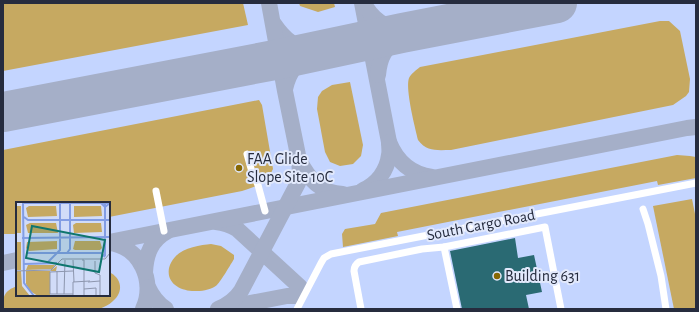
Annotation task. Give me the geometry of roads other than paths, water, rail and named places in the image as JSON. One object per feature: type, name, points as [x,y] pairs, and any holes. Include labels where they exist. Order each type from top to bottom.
[{"type":"street","points":[[247,154],[265,211]]},
{"type":"street","name":"South Cargo Road","points":[[297,309],[324,258],[331,254],[696,183]]},
{"type":"street","points":[[156,191],[164,231]]},
{"type":"street","points":[[643,209],[661,276],[666,309]]},
{"type":"street","points":[[361,309],[354,272],[354,268],[359,262],[545,227],[561,309]]},
{"type":"street","points":[[420,237],[422,249]]},
{"type":"street","points":[[444,247],[457,309]]},
{"type":"place","name":"FAA Glide Slope Site 10C","points":[[239,168]]},
{"type":"place","name":"Building 631","points":[[497,276]]}]
